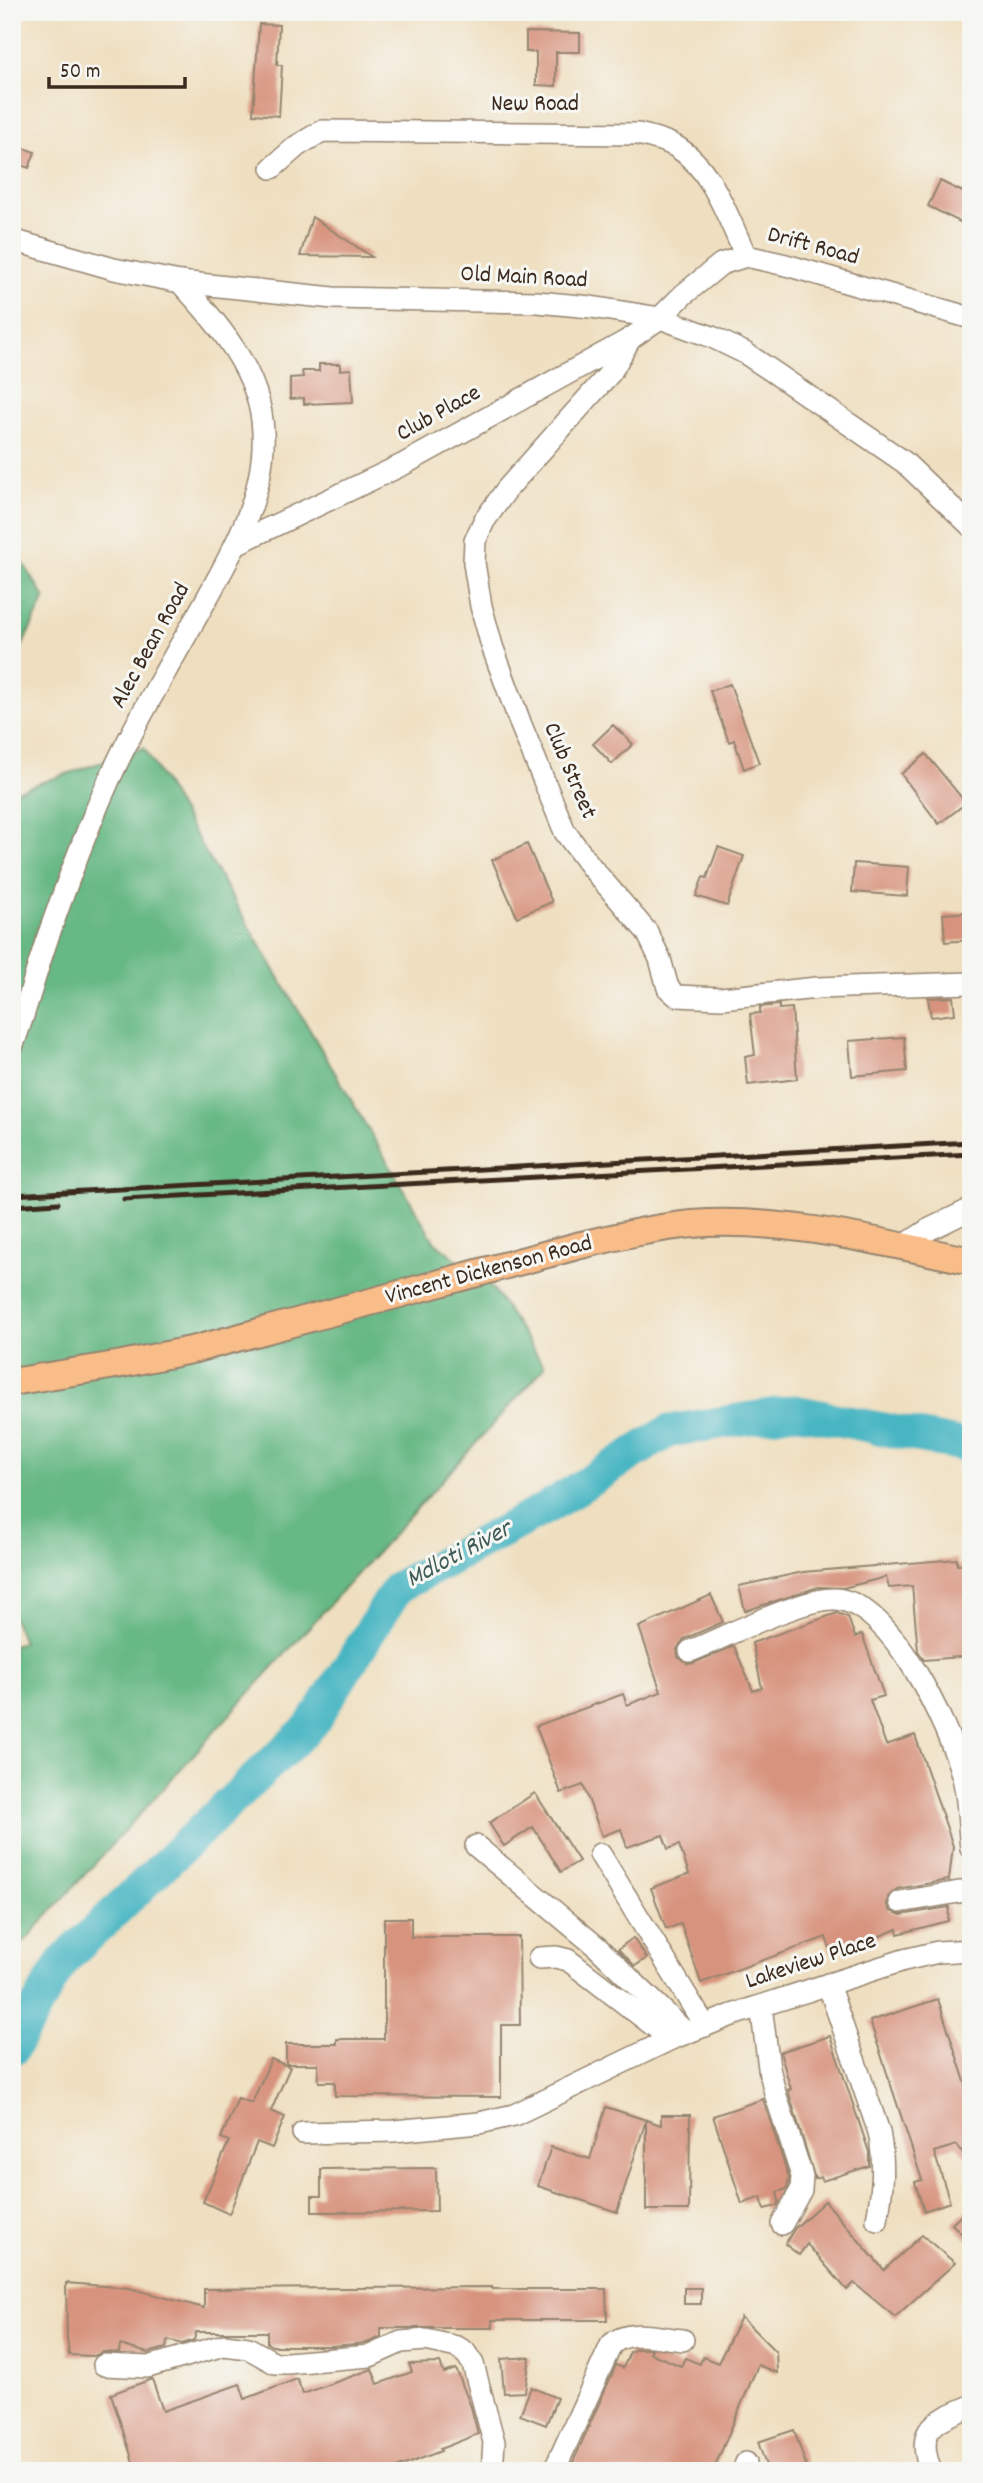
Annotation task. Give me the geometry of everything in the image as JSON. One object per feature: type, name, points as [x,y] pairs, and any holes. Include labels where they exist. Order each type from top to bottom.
[{"type":"main road","name":"Vincent Dickenson Road","points":[[12,1382],[196,1349],[576,1246],[639,1231],[692,1224],[736,1223],[790,1228],[971,1261]]},
{"type":"street","name":"New Road","points":[[272,168],[297,146],[322,131],[638,134],[674,146],[695,163],[716,193],[746,256]]},
{"type":"street","name":"Old Main Road","points":[[12,240],[114,269],[180,282],[333,298],[537,302],[660,318],[712,337],[772,371],[904,462],[971,526]]},
{"type":"street","name":"Drift Road","points":[[660,318],[712,270],[721,264],[746,256],[971,317]]},
{"type":"street","name":"Alec Bean Road","points":[[12,1047],[49,932],[117,762],[238,543],[263,460],[259,401],[248,373],[222,332],[180,282]]},
{"type":"street","name":"Club Place","points":[[238,543],[404,464],[630,340],[660,318]]},
{"type":"street","name":"Club Street","points":[[630,340],[611,372],[507,489],[484,521],[475,541],[474,563],[481,606],[492,646],[565,832],[647,932],[660,959],[668,988],[677,996],[721,998],[817,988],[971,983]]},
{"type":"street","points":[[902,1247],[928,1230],[971,1209]]},
{"type":"street","points":[[690,1651],[794,1608],[825,1599],[837,1598],[852,1603],[870,1614],[898,1645],[941,1715],[963,1776],[971,1848]]},
{"type":"street","points":[[476,1846],[597,1947],[687,2033]]},
{"type":"street","points":[[600,1854],[687,2033]]},
{"type":"street","points":[[900,1902],[971,1890]]},
{"type":"street","name":"Lakeview Place","points":[[303,2133],[394,2131],[479,2123],[514,2115],[687,2033],[761,2006],[915,1957],[938,1952],[971,1950]]},
{"type":"street","points":[[539,1958],[556,1957],[568,1960],[687,2033]]},
{"type":"street","points":[[828,1984],[879,2132],[884,2180],[877,2220]]},
{"type":"street","points":[[761,2006],[775,2093],[802,2176],[801,2190],[782,2224]]},
{"type":"street","points":[[554,2471],[611,2345],[617,2339],[629,2335],[683,2340]]},
{"type":"street","points":[[104,2365],[148,2367],[224,2345],[248,2348],[275,2363],[287,2363],[370,2356],[401,2342],[426,2340],[444,2344],[465,2353],[473,2364],[494,2442],[492,2471]]},
{"type":"street","points":[[931,2471],[923,2444],[928,2432],[937,2422],[971,2406]]},
{"type":"green space","points":[[12,545],[45,598],[15,661],[16,791],[144,748],[434,1241],[493,1289],[545,1367],[12,1955],[12,1645],[23,1642],[12,1615]]},
{"type":"building","points":[[259,24],[279,25],[277,65],[282,65],[279,116],[253,114]]},
{"type":"building","points":[[526,32],[580,33],[580,52],[556,52],[556,86],[536,85],[536,52],[526,52]]},
{"type":"building","points":[[12,144],[35,152],[29,168],[12,162]]},
{"type":"building","points":[[940,181],[971,196],[971,209],[964,224],[928,206]]},
{"type":"building","points":[[312,217],[372,257],[300,256]]},
{"type":"building","points":[[319,364],[340,364],[340,370],[351,369],[353,402],[304,404],[304,398],[290,399],[290,378],[303,377],[302,371],[319,371]]},
{"type":"building","points":[[730,684],[759,763],[744,769],[734,740],[729,742],[710,691]]},
{"type":"building","points":[[613,725],[633,744],[612,764],[593,744]]},
{"type":"building","points":[[926,754],[966,803],[939,824],[901,774]]},
{"type":"building","points":[[527,844],[552,902],[517,917],[492,860]]},
{"type":"building","points":[[718,847],[744,856],[727,906],[696,896],[703,877],[707,878]]},
{"type":"building","points":[[854,863],[909,867],[907,896],[852,892]]},
{"type":"building","points":[[969,912],[971,940],[945,942],[943,914]]},
{"type":"building","points":[[953,997],[955,1014],[931,1017],[928,998]]},
{"type":"building","points":[[779,1005],[779,1009],[792,1008],[797,1079],[748,1085],[745,1057],[755,1055],[750,1014],[760,1013],[760,1007]]},
{"type":"building","points":[[904,1037],[907,1071],[852,1076],[849,1041]]},
{"type":"building","points":[[957,1559],[957,1565],[971,1564],[971,1656],[924,1660],[918,1651],[912,1586],[889,1588],[886,1577],[843,1588],[818,1587],[745,1611],[739,1586],[803,1572]]},
{"type":"building","points":[[711,1595],[723,1622],[684,1639],[677,1649],[678,1657],[688,1664],[694,1663],[734,1646],[753,1691],[762,1688],[752,1643],[837,1613],[848,1617],[855,1637],[862,1634],[884,1696],[870,1700],[886,1745],[915,1735],[953,1846],[949,1880],[897,1889],[888,1897],[887,1905],[890,1911],[901,1915],[949,1907],[948,1921],[898,1934],[897,1929],[861,1944],[831,1952],[826,1937],[701,1983],[681,1924],[666,1929],[651,1888],[689,1874],[679,1845],[668,1849],[663,1835],[627,1847],[621,1829],[602,1836],[583,1785],[561,1793],[536,1726],[623,1694],[627,1705],[661,1692],[639,1627]]},
{"type":"building","points":[[535,1793],[579,1861],[561,1872],[533,1827],[504,1846],[489,1823]]},
{"type":"building","points":[[384,1918],[411,1918],[411,1937],[519,1937],[520,2025],[501,2025],[501,2097],[335,2096],[335,2082],[319,2082],[318,2064],[286,2064],[286,2044],[337,2044],[337,2039],[384,2039]]},
{"type":"building","points":[[633,1938],[647,1958],[635,1966],[618,1949]]},
{"type":"building","points":[[938,1999],[971,2100],[971,2164],[957,2145],[934,2152],[950,2202],[924,2211],[915,2182],[922,2180],[870,2021]]},
{"type":"building","points":[[830,2036],[869,2152],[869,2166],[822,2181],[821,2177],[815,2179],[788,2090],[791,2089],[780,2052]]},
{"type":"building","points":[[271,2059],[290,2067],[271,2111],[285,2117],[272,2148],[257,2142],[229,2214],[203,2202],[229,2141],[221,2138],[238,2098],[252,2103]]},
{"type":"building","points":[[763,2099],[789,2178],[787,2189],[777,2192],[777,2206],[764,2209],[761,2197],[742,2204],[713,2116]]},
{"type":"building","points":[[606,2107],[646,2120],[617,2212],[538,2186],[551,2147],[590,2159]]},
{"type":"building","points":[[661,2115],[690,2115],[689,2210],[646,2210],[646,2120],[661,2125]]},
{"type":"building","points":[[436,2168],[437,2211],[312,2212],[312,2196],[321,2196],[321,2169]]},
{"type":"building","points":[[825,2201],[884,2270],[922,2235],[955,2263],[895,2317],[854,2283],[847,2290],[807,2244],[799,2255],[785,2244],[795,2228]]},
{"type":"building","points":[[971,2206],[971,2243],[952,2224]]},
{"type":"building","points":[[66,2283],[129,2288],[204,2308],[204,2289],[606,2289],[607,2320],[492,2320],[493,2328],[381,2328],[381,2337],[367,2343],[332,2346],[272,2346],[267,2343],[267,2332],[196,2332],[194,2340],[182,2344],[168,2340],[166,2348],[148,2353],[120,2345],[119,2353],[69,2355]]},
{"type":"building","points":[[684,2288],[701,2288],[701,2304],[684,2304]]},
{"type":"building","points":[[741,2317],[776,2352],[777,2373],[758,2365],[713,2471],[569,2471],[616,2365],[623,2368],[630,2352],[636,2349],[652,2349],[650,2353],[681,2366],[685,2358],[700,2364],[703,2357],[718,2363]]},
{"type":"building","points":[[530,2357],[525,2392],[504,2393],[501,2359]]},
{"type":"building","points":[[440,2363],[444,2373],[456,2369],[478,2434],[389,2471],[136,2471],[111,2394],[152,2379],[163,2411],[240,2384],[245,2399],[297,2379],[303,2394],[372,2369],[378,2384],[412,2372],[409,2364]]},
{"type":"building","points":[[531,2387],[557,2398],[546,2425],[520,2415]]},
{"type":"building","points":[[794,2430],[808,2471],[768,2471],[758,2442]]},
{"type":"waterway","name":"Mdloti River","points":[[12,2050],[62,1962],[312,1724],[398,1587],[548,1507],[669,1431],[795,1411],[971,1447]]},
{"type":"railway","points":[[12,1195],[971,1142]]},
{"type":"railway","points":[[124,1199],[971,1154]]},
{"type":"railway","points":[[12,1206],[58,1203]]}]
